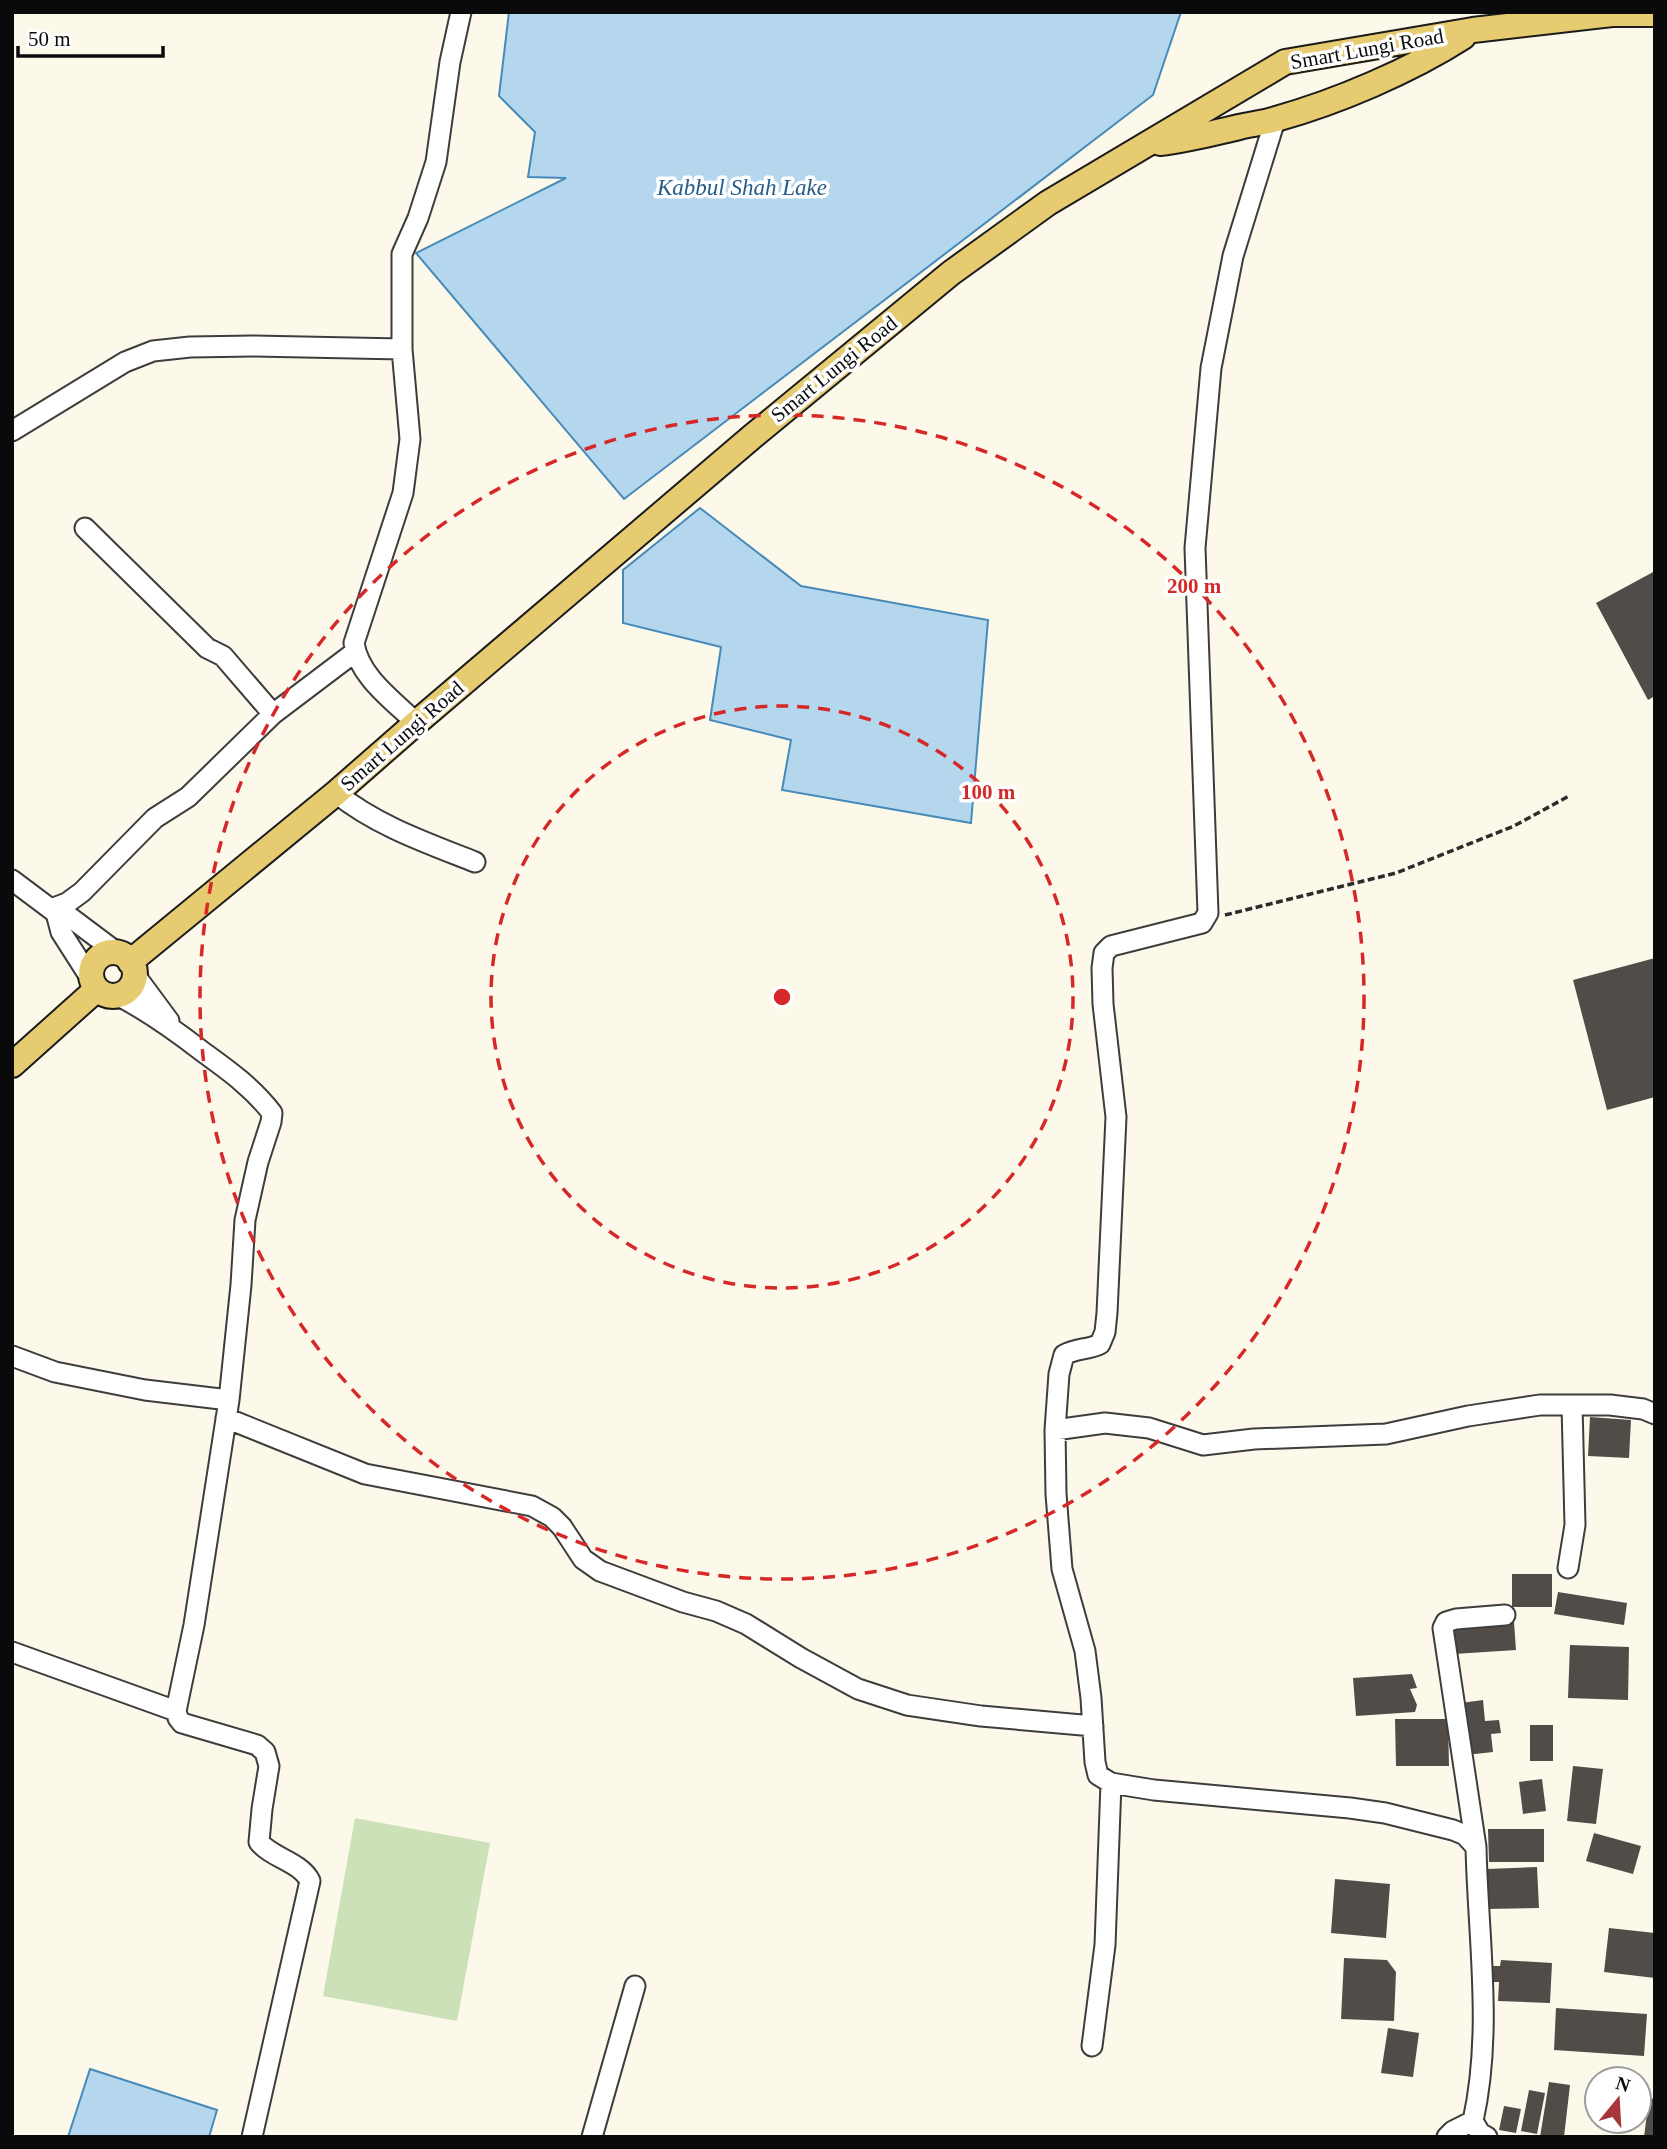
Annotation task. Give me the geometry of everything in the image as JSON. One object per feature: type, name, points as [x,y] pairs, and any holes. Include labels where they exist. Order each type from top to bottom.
[{"type":"main road","name":"Smart Lungi Road","points":[[128,964],[337,793],[753,436],[951,274],[1048,203],[1285,62],[1473,30],[1612,15],[1655,14]]},
{"type":"main road","points":[[1149,144],[1184,140],[1275,120],[1414,65],[1473,30]]},
{"type":"main road","points":[[12,1065],[102,988],[127,990],[128,964],[108,953],[98,958],[92,968],[102,988]]},
{"type":"street","points":[[416,723],[362,668],[355,652],[355,635],[403,493],[410,439],[402,349],[402,254],[418,218],[436,162],[450,62],[461,12]]},
{"type":"street","points":[[1275,120],[1233,256],[1211,368],[1198,511],[1195,548],[1208,904],[1205,920],[1115,945],[1104,953],[1103,1004],[1116,1117],[1105,1332],[1101,1344],[1063,1355],[1059,1374],[1055,1430],[1056,1494],[1062,1569],[1085,1651],[1098,1776],[1111,1783],[1154,1790],[1385,1813],[1453,1830],[1465,1835],[1476,1847]]},
{"type":"street","points":[[12,431],[125,362],[153,351],[190,347],[253,346],[402,349]]},
{"type":"street","points":[[85,528],[207,648],[223,656],[273,714]]},
{"type":"street","points":[[53,911],[82,892],[155,818],[188,797],[273,714],[355,652]]},
{"type":"street","points":[[337,793],[357,810],[386,825],[475,862]]},
{"type":"street","points":[[12,880],[53,911],[71,918],[128,964],[178,1033]]},
{"type":"street","points":[[53,911],[61,932],[102,988],[133,1003],[178,1033],[244,1083],[272,1113],[245,1220],[241,1285],[227,1409],[194,1625],[176,1711],[177,1718],[182,1723],[257,1745],[265,1752],[269,1766],[259,1842],[305,1873],[310,1881],[252,2137]]},
{"type":"street","points":[[12,1356],[55,1372],[227,1409],[365,1474],[532,1506],[552,1517],[562,1527],[583,1559],[600,1571],[746,1624],[858,1689],[907,1705],[981,1716],[1093,1726]]},
{"type":"street","points":[[1055,1430],[1105,1423],[1149,1428],[1203,1445],[1254,1439],[1386,1434],[1480,1414],[1540,1405],[1643,1409],[1655,1414]]},
{"type":"street","points":[[1567,1568],[1575,1525],[1572,1405]]},
{"type":"street","points":[[1488,2137],[1480,2133],[1474,2121],[1481,2054],[1483,1992],[1476,1847],[1443,1628],[1446,1622],[1456,1619],[1505,1615]]},
{"type":"street","points":[[12,1652],[176,1711]]},
{"type":"street","points":[[1092,2046],[1105,1945],[1111,1783]]},
{"type":"street","points":[[592,2137],[635,1986]]},
{"type":"street","points":[[1447,2137],[1453,2131],[1474,2121]]},
{"type":"path","points":[[1205,920],[1396,873],[1514,826],[1569,796]]},
{"type":"green space","points":[[355,1818],[490,1843],[457,2021],[323,1996]]},
{"type":"water","name":"Kabbul Shah Lake","points":[[509,12],[1181,12],[1153,95],[624,499],[416,253],[566,178],[528,177],[535,132],[499,96]]},
{"type":"water","points":[[700,508],[801,586],[988,620],[971,823],[782,790],[791,740],[710,720],[721,647],[623,623],[623,570]]},
{"type":"water","points":[[90,2069],[217,2110],[209,2137],[68,2137]]},
{"type":"building","points":[[1655,571],[1655,696],[1648,700],[1596,603]]},
{"type":"building","points":[[1655,958],[1655,1097],[1607,1110],[1573,980]]},
{"type":"building","points":[[1590,1417],[1631,1420],[1629,1458],[1588,1456]]},
{"type":"building","points":[[1512,1574],[1552,1574],[1552,1607],[1512,1607]]},
{"type":"building","points":[[1558,1592],[1627,1603],[1624,1625],[1554,1614]]},
{"type":"building","points":[[1514,1622],[1516,1650],[1454,1654],[1451,1626]]},
{"type":"building","points":[[1570,1645],[1629,1647],[1628,1700],[1568,1698]]},
{"type":"building","points":[[1412,1674],[1417,1688],[1410,1689],[1417,1705],[1415,1712],[1356,1716],[1353,1678]]},
{"type":"building","points":[[1483,1700],[1485,1721],[1499,1720],[1501,1733],[1491,1734],[1493,1752],[1466,1755],[1461,1703]]},
{"type":"building","points":[[1395,1719],[1448,1719],[1449,1766],[1396,1766]]},
{"type":"building","points":[[1530,1725],[1553,1725],[1553,1761],[1530,1761]]},
{"type":"building","points":[[1573,1766],[1603,1769],[1596,1824],[1567,1821]]},
{"type":"building","points":[[1542,1779],[1546,1811],[1523,1814],[1519,1782]]},
{"type":"building","points":[[1488,1829],[1544,1829],[1544,1862],[1489,1862]]},
{"type":"building","points":[[1594,1833],[1641,1846],[1633,1874],[1586,1861]]},
{"type":"building","points":[[1537,1867],[1539,1908],[1488,1909],[1487,1869]]},
{"type":"building","points":[[1335,1879],[1390,1884],[1386,1938],[1331,1933]]},
{"type":"building","points":[[1609,1928],[1655,1933],[1655,1978],[1604,1972]]},
{"type":"building","points":[[1344,1958],[1387,1960],[1396,1972],[1394,2021],[1341,2019]]},
{"type":"building","points":[[1501,1960],[1552,1963],[1550,2003],[1498,2001],[1499,1982],[1490,1982],[1491,1966],[1500,1966]]},
{"type":"building","points":[[1556,2008],[1647,2014],[1644,2056],[1554,2050]]},
{"type":"building","points":[[1388,2028],[1419,2033],[1413,2077],[1381,2073]]},
{"type":"building","points":[[1549,2082],[1570,2085],[1564,2137],[1540,2137]]},
{"type":"building","points":[[1529,2090],[1545,2093],[1537,2134],[1521,2131]]},
{"type":"building","points":[[1655,2099],[1655,2137],[1644,2137],[1653,2135]]},
{"type":"building","points":[[1504,2106],[1521,2109],[1516,2133],[1499,2130]]}]
